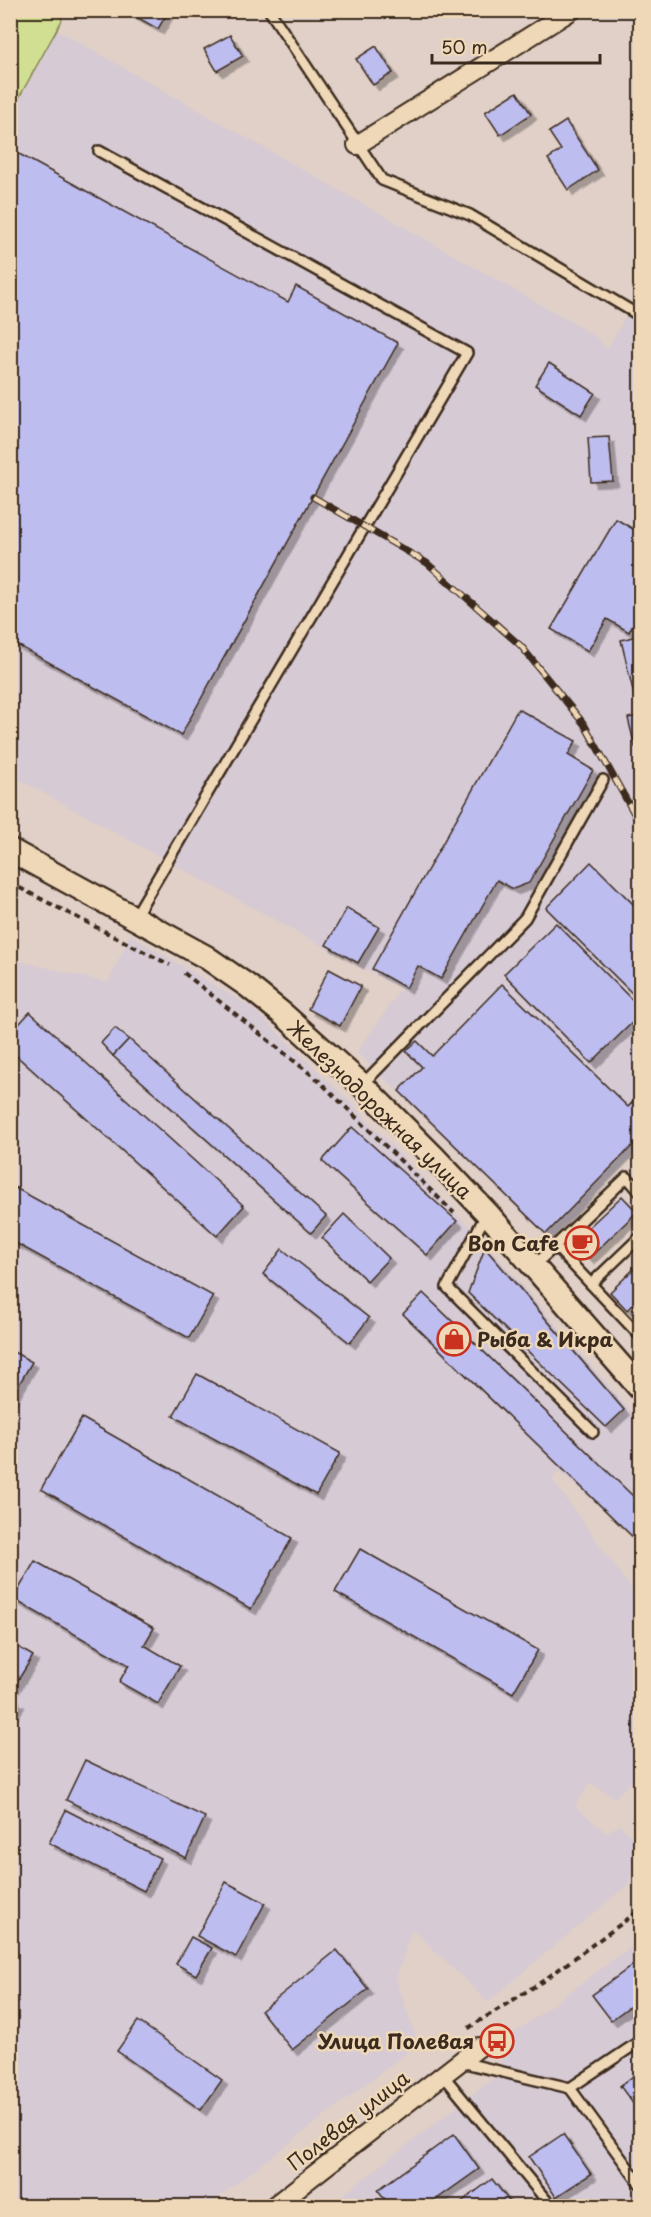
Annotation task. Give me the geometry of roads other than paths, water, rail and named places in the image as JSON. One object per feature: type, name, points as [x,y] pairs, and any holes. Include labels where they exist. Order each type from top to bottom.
[{"type":"street","points":[[357,145],[572,10]]},
{"type":"street","name":"Железнодорожная улица","points":[[10,850],[206,957],[284,1015],[362,1085],[434,1157],[482,1223],[534,1266],[635,1386]]},
{"type":"street","name":"Полевая улица","points":[[273,2206],[479,2047]]},
{"type":"lane","points":[[269,10],[382,180],[470,215],[640,316]]},
{"type":"lane","points":[[99,151],[467,353],[134,918]]},
{"type":"lane","points":[[362,1085],[525,918],[603,780]]},
{"type":"lane","points":[[534,1266],[627,1177],[640,1192]]},
{"type":"lane","points":[[482,1223],[447,1287],[593,1432]]},
{"type":"lane","points":[[591,1284],[640,1237]]},
{"type":"lane","points":[[555,1246],[640,1336]]},
{"type":"lane","points":[[570,2088],[640,2041]]},
{"type":"lane","points":[[460,2062],[570,2088],[640,2184]]},
{"type":"lane","points":[[443,2075],[551,2206]]},
{"type":"railway","points":[[313,497],[427,563],[521,646],[584,724],[640,824]]},
{"type":"place","name":"Bon Cafe","points":[[582,1243]]},
{"type":"place","name":"Рыба & Икра","points":[[454,1339]]},
{"type":"place","name":"Улица Полевая","points":[[497,2041]]}]
